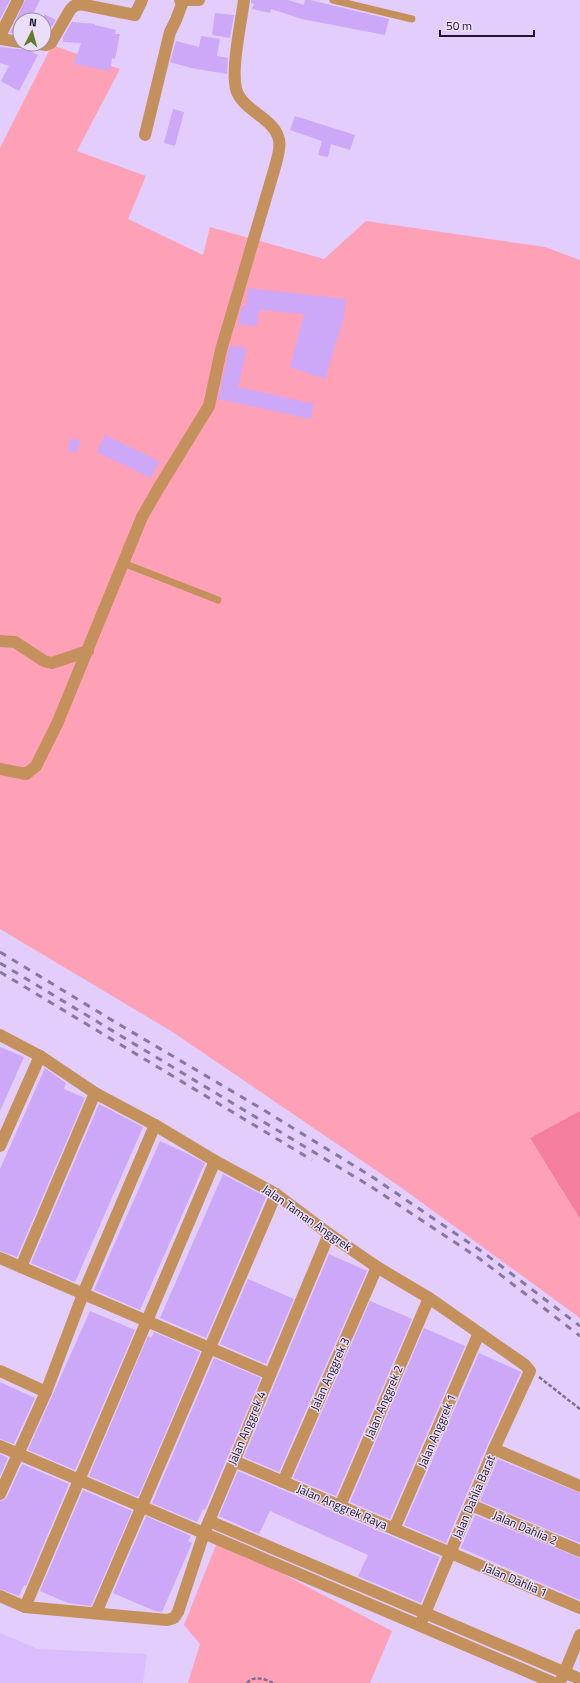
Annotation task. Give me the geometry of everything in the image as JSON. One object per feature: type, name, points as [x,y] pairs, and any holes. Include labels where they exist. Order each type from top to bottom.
[{"type":"street","points":[[0,36],[18,0]]},
{"type":"street","points":[[52,41],[70,10],[74,6],[80,4],[135,15],[142,0]]},
{"type":"street","points":[[144,135],[170,32],[181,0],[199,0]]},
{"type":"street","points":[[0,769],[26,774],[36,766],[57,724],[142,517],[209,406],[221,350],[278,155],[279,140],[276,132],[268,122],[246,104],[238,95],[236,88],[235,64],[244,0]]},
{"type":"street","points":[[0,39],[12,41]]},
{"type":"street","points":[[0,641],[15,642],[44,661],[52,663],[88,651]]},
{"type":"street","name":"Jalan Taman Anggrek","points":[[0,1035],[40,1056],[95,1093],[276,1194],[329,1234],[377,1267],[429,1298],[530,1370]]},
{"type":"street","points":[[0,1146],[40,1056]]},
{"type":"street","points":[[21,1267],[95,1093]]},
{"type":"street","points":[[0,1494],[46,1392],[83,1294],[154,1125]]},
{"type":"street","points":[[25,1606],[215,1161]]},
{"type":"street","points":[[0,1596],[25,1606],[96,1613],[276,1194]]},
{"type":"street","name":"Jalan Anggrek 4","points":[[96,1613],[167,1620],[174,1618],[178,1612],[204,1533],[329,1234]]},
{"type":"street","points":[[0,1258],[270,1374]]},
{"type":"street","name":"Jalan Anggrek 3","points":[[283,1482],[377,1267]]},
{"type":"street","name":"Jalan Anggrek 2","points":[[340,1506],[429,1298]]},
{"type":"street","name":"Jalan Anggrek 1","points":[[394,1529],[479,1333]]},
{"type":"street","name":"Jalan Dahlia Barat","points":[[420,1625],[494,1449],[530,1370]]},
{"type":"street","points":[[0,1371],[46,1392]]},
{"type":"street","points":[[0,1446],[554,1683]]},
{"type":"street","points":[[494,1449],[580,1486]]},
{"type":"street","name":"Jalan Anggrek Raya","points":[[234,1461],[450,1553]]},
{"type":"street","name":"Jalan Dahlia 2","points":[[470,1505],[580,1551]]},
{"type":"street","points":[[209,1521],[425,1613],[562,1678],[580,1679]]},
{"type":"street","name":"Jalan Dahlia 1","points":[[450,1553],[580,1608]]},
{"type":"street","points":[[562,1678],[580,1635]]},
{"type":"lane","points":[[333,0],[412,19]]},
{"type":"lane","points":[[123,563],[218,600]]},
{"type":"path","points":[[530,1370],[580,1409]]},
{"type":"path","points":[[247,1683],[249,1680],[258,1678],[274,1683]]},
{"type":"shaded area","points":[[52,45],[120,69],[77,151],[146,176],[128,219],[203,255],[210,227],[324,259],[366,221],[545,247],[580,260],[580,1111],[530,1138],[580,1219],[580,1318],[399,1186],[171,1031],[0,929],[0,148],[48,52],[52,52]]},
{"type":"shaded area","points":[[580,1111],[580,1219],[530,1138]]},
{"type":"shaded area","points":[[218,1540],[392,1631],[370,1683],[188,1683],[200,1644],[184,1625]]},
{"type":"shaded area","points":[[0,1633],[38,1649],[147,1654],[143,1683],[0,1683]]},
{"type":"building","points":[[0,0],[10,0],[0,19]]},
{"type":"building","points":[[25,0],[40,0],[34,12],[20,12]]},
{"type":"building","points":[[251,0],[288,0],[304,5],[305,0],[310,0],[389,19],[385,35],[302,19],[271,9],[270,13],[252,9],[254,4],[251,3]]},
{"type":"building","points":[[215,13],[234,15],[230,38],[212,35]]},
{"type":"building","points":[[52,18],[56,20],[52,26]]},
{"type":"building","points":[[72,22],[95,24],[116,30],[115,34],[120,34],[115,59],[112,58],[110,71],[74,64],[81,43],[63,42],[63,37]]},
{"type":"building","points":[[201,36],[220,39],[217,56],[228,58],[227,74],[191,68],[170,62],[176,41],[199,47]]},
{"type":"building","points":[[0,47],[12,48],[12,52],[32,52],[38,55],[19,91],[1,81],[9,66],[0,63]]},
{"type":"building","points":[[173,109],[184,112],[175,146],[164,143]]},
{"type":"building","points":[[295,116],[355,135],[350,150],[331,144],[328,157],[318,155],[322,141],[290,130]]},
{"type":"building","points":[[248,288],[346,299],[344,317],[325,379],[290,367],[304,314],[259,310],[257,326],[238,324],[242,306],[246,306]]},
{"type":"building","points":[[230,345],[247,349],[238,387],[314,404],[311,419],[218,399]]},
{"type":"building","points":[[105,435],[159,461],[151,478],[97,452]]},
{"type":"building","points":[[71,438],[80,440],[77,453],[67,450]]},
{"type":"building","points":[[0,1047],[24,1057],[0,1111]]},
{"type":"building","points":[[45,1068],[66,1083],[64,1089],[85,1098],[17,1257],[0,1251],[0,1169]]},
{"type":"building","points":[[99,1104],[143,1127],[75,1282],[31,1263]]},
{"type":"building","points":[[160,1141],[205,1163],[140,1310],[94,1290]]},
{"type":"building","points":[[223,1174],[266,1197],[206,1338],[160,1318]]},
{"type":"building","points":[[329,1254],[367,1271],[279,1472],[244,1457]]},
{"type":"building","points":[[248,1279],[294,1299],[266,1364],[220,1344]]},
{"type":"building","points":[[370,1301],[412,1319],[336,1496],[293,1478]]},
{"type":"building","points":[[90,1311],[135,1330],[75,1470],[28,1450]]},
{"type":"building","points":[[424,1328],[465,1346],[390,1519],[350,1502]]},
{"type":"building","points":[[154,1332],[200,1352],[138,1497],[89,1476],[148,1336],[151,1338]]},
{"type":"building","points":[[479,1353],[521,1372],[487,1446],[446,1543],[404,1525]]},
{"type":"building","points":[[214,1358],[261,1378],[205,1510],[203,1509],[197,1522],[152,1503]]},
{"type":"building","points":[[0,1382],[35,1398],[14,1444],[0,1439]]},
{"type":"building","points":[[0,1454],[8,1458],[0,1476]]},
{"type":"building","points":[[498,1459],[580,1493],[580,1543],[480,1501]]},
{"type":"building","points":[[22,1464],[69,1484],[26,1586],[24,1585],[19,1596],[0,1589],[0,1501],[7,1497]]},
{"type":"building","points":[[238,1471],[440,1557],[421,1603],[358,1576],[368,1555],[270,1511],[259,1534],[219,1516]]},
{"type":"building","points":[[83,1490],[132,1511],[91,1606],[68,1603],[40,1591]]},
{"type":"building","points":[[475,1515],[580,1558],[580,1600],[461,1548]]},
{"type":"building","points":[[146,1516],[191,1536],[188,1541],[192,1543],[162,1612],[155,1611],[113,1593]]},
{"type":"railway","points":[[0,952],[374,1178],[484,1253],[580,1326]]},
{"type":"railway","points":[[0,963],[370,1186],[480,1259],[580,1336]]},
{"type":"railway","points":[[0,972],[312,1160]]}]
